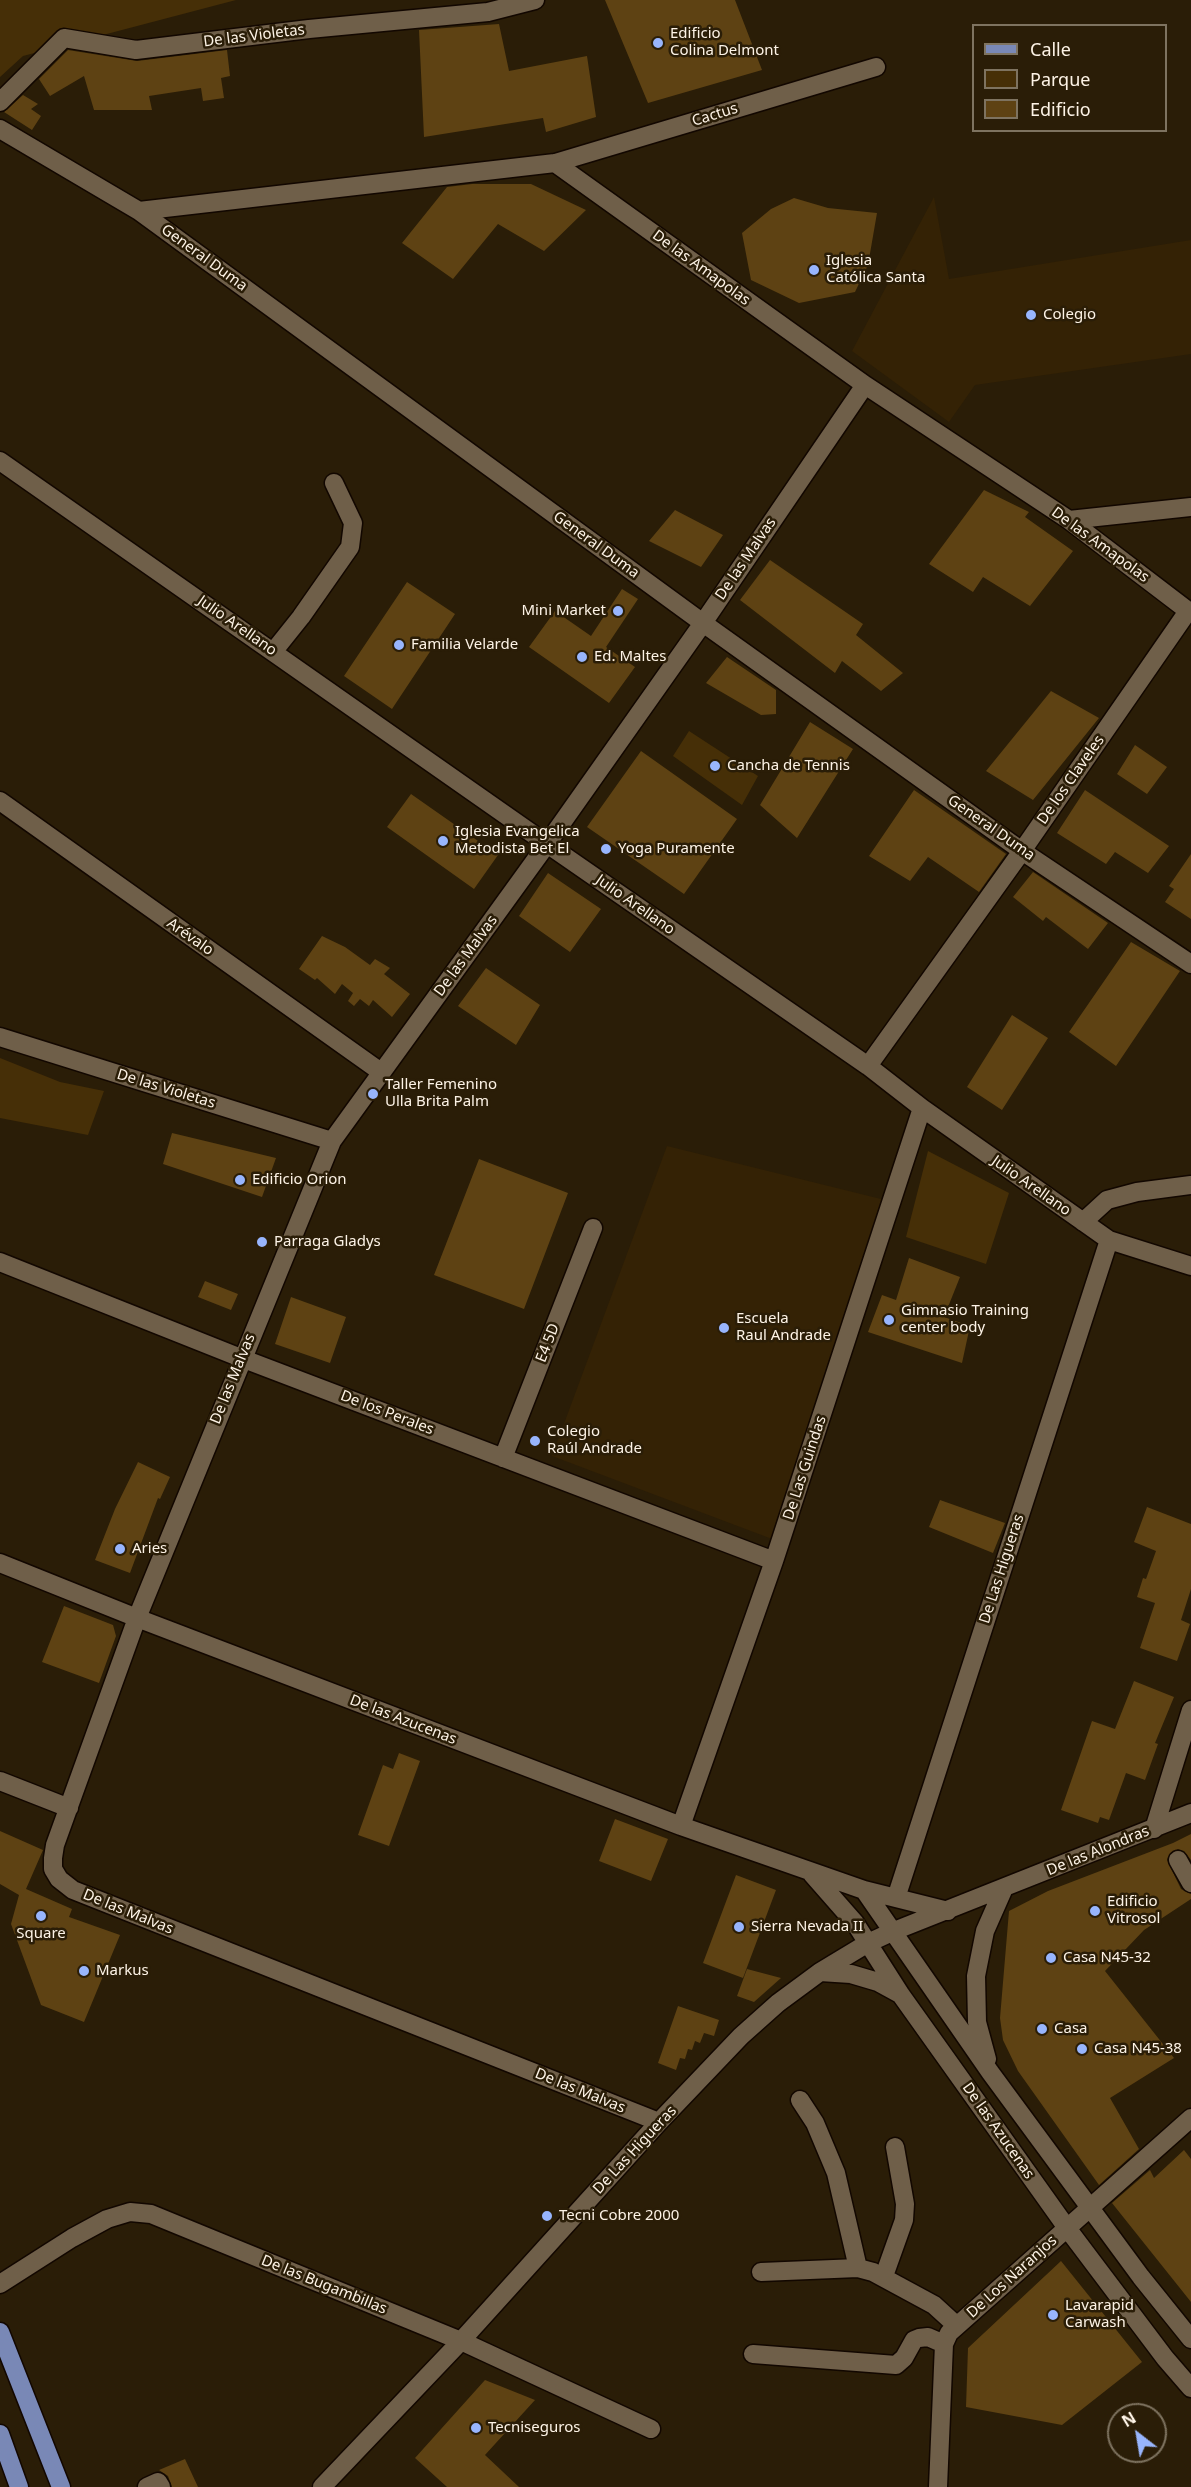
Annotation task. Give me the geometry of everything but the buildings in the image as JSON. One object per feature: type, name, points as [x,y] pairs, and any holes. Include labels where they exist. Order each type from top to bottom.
[{"type":"main road","points":[[0,2332],[61,2487]]},
{"type":"main road","points":[[0,2434],[19,2487]]},
{"type":"street","name":"De las Violetas","points":[[0,102],[64,38],[136,50],[309,29],[488,12],[535,0]]},
{"type":"street","name":"Cactus","points":[[555,163],[876,67]]},
{"type":"street","name":"General Duma","points":[[0,129],[139,211],[703,623],[1022,850],[1191,964]]},
{"type":"street","points":[[139,211],[555,163]]},
{"type":"street","name":"De las Amapolas","points":[[555,163],[865,385],[1068,520],[1190,612]]},
{"type":"street","name":"De las Malvas","points":[[659,2122],[73,1890],[59,1879],[53,1869],[55,1845],[136,1618],[332,1141],[547,844],[703,623],[865,385]]},
{"type":"street","name":"Julio Arellano","points":[[0,461],[547,844],[868,1065],[922,1108],[1109,1240],[1191,1266]]},
{"type":"street","points":[[273,652],[350,548],[353,522],[334,483]]},
{"type":"street","points":[[1068,520],[1191,507]]},
{"type":"street","name":"De los Claveles","points":[[868,1065],[1190,612]]},
{"type":"street","name":"Arévalo","points":[[0,801],[381,1072]]},
{"type":"street","name":"De las Violetas","points":[[0,1037],[332,1141]]},
{"type":"street","name":"De Las Guindas","points":[[681,1826],[774,1561],[922,1108]]},
{"type":"street","points":[[1083,1222],[1107,1200],[1137,1192],[1191,1185]]},
{"type":"street","name":"E4 5D","points":[[503,1458],[593,1228]]},
{"type":"street","name":"De Las Higueras","points":[[896,1898],[1109,1240]]},
{"type":"street","name":"De los Perales","points":[[0,1262],[241,1358],[774,1561]]},
{"type":"street","name":"De las Azucenas","points":[[0,1563],[136,1618],[681,1826],[864,1890],[990,2072],[1090,2208],[1191,2338]]},
{"type":"street","points":[[1154,1829],[1191,1710]]},
{"type":"street","points":[[0,1781],[69,1808]]},
{"type":"street","name":"De las Alondras","points":[[1004,1888],[1191,1814]]},
{"type":"street","points":[[1178,1860],[1191,1883]]},
{"type":"street","name":"De las Azucenas","points":[[809,1871],[841,1905],[1067,2228],[1165,2358],[1191,2388]]},
{"type":"street","points":[[990,2072],[977,2022],[976,1976],[985,1931],[1004,1888]]},
{"type":"street","name":"De Las Higueras","points":[[322,2487],[461,2341],[659,2122],[741,2037],[778,2003],[820,1972],[868,1943],[1004,1888]]},
{"type":"street","points":[[864,1890],[948,1911]]},
{"type":"street","points":[[820,1972],[851,1974],[878,1982],[902,1995]]},
{"type":"street","points":[[800,2100],[815,2123],[836,2173],[858,2268]]},
{"type":"street","name":"De Los Naranjos","points":[[944,2344],[949,2333],[1191,2118]]},
{"type":"street","points":[[884,2276],[904,2220],[905,2204],[895,2147]]},
{"type":"street","name":"De las Bugambillas","points":[[0,2284],[106,2219],[130,2212],[151,2214],[461,2341],[651,2429]]},
{"type":"street","points":[[761,2272],[858,2268],[884,2276],[934,2305],[957,2326]]},
{"type":"street","points":[[753,2354],[896,2364],[904,2358],[914,2340],[928,2337],[944,2344],[938,2487]]},
{"type":"street","points":[[147,2487],[158,2482],[161,2487]]},
{"type":"shaded area","name":"Colegio","points":[[934,197],[949,279],[1191,240],[1191,354],[975,385],[949,422],[852,351]]},
{"type":"shaded area","name":"Escuela Raul Andrade","points":[[667,1146],[885,1200],[788,1545],[552,1456]]},
{"type":"green space","points":[[0,0],[236,0],[23,56],[0,77]]},
{"type":"green space","name":"Cancha de Tennis","points":[[689,731],[758,776],[742,805],[673,756]]},
{"type":"green space","points":[[0,1058],[60,1082],[104,1091],[88,1135],[0,1118]]},
{"type":"green space","points":[[928,1151],[1009,1193],[986,1264],[906,1237]]},
{"type":"place","name":"Edificio Colina Delmont","points":[[658,43]]},
{"type":"place","name":"Iglesia Católica Santa","points":[[814,270]]},
{"type":"place","name":"Colegio","points":[[1031,315]]},
{"type":"place","name":"Mini Market","points":[[618,611]]},
{"type":"place","name":"Familia Velarde","points":[[399,645]]},
{"type":"place","name":"Ed. Maltes","points":[[582,657]]},
{"type":"place","name":"Cancha de Tennis","points":[[715,766]]},
{"type":"place","name":"Iglesia Evangelica Metodista Bet El","points":[[443,841]]},
{"type":"place","name":"Yoga Puramente","points":[[606,849]]},
{"type":"place","name":"Taller Femenino Ulla Brita Palm","points":[[373,1094]]},
{"type":"place","name":"Edificio Orion","points":[[240,1180]]},
{"type":"place","name":"Parraga Gladys","points":[[262,1242]]},
{"type":"place","name":"Gimnasio Training center body","points":[[889,1320]]},
{"type":"place","name":"Escuela Raul Andrade","points":[[724,1328]]},
{"type":"place","name":"Colegio Raúl Andrade","points":[[535,1441]]},
{"type":"place","name":"Aries","points":[[120,1549]]},
{"type":"place","name":"Edificio Vitrosol","points":[[1095,1911]]},
{"type":"place","name":"Square","points":[[41,1916]]},
{"type":"place","name":"Sierra Nevada II","points":[[739,1927]]},
{"type":"place","name":"Casa N45-32","points":[[1051,1958]]},
{"type":"place","name":"Markus","points":[[84,1971]]},
{"type":"place","name":"Casa","points":[[1042,2029]]},
{"type":"place","name":"Casa N45-38","points":[[1082,2049]]},
{"type":"place","name":"Tecni Cobre 2000","points":[[547,2216]]},
{"type":"place","name":"Lavarapid Carwash","points":[[1053,2315]]},
{"type":"place","name":"Tecniseguros","points":[[476,2428]]}]
